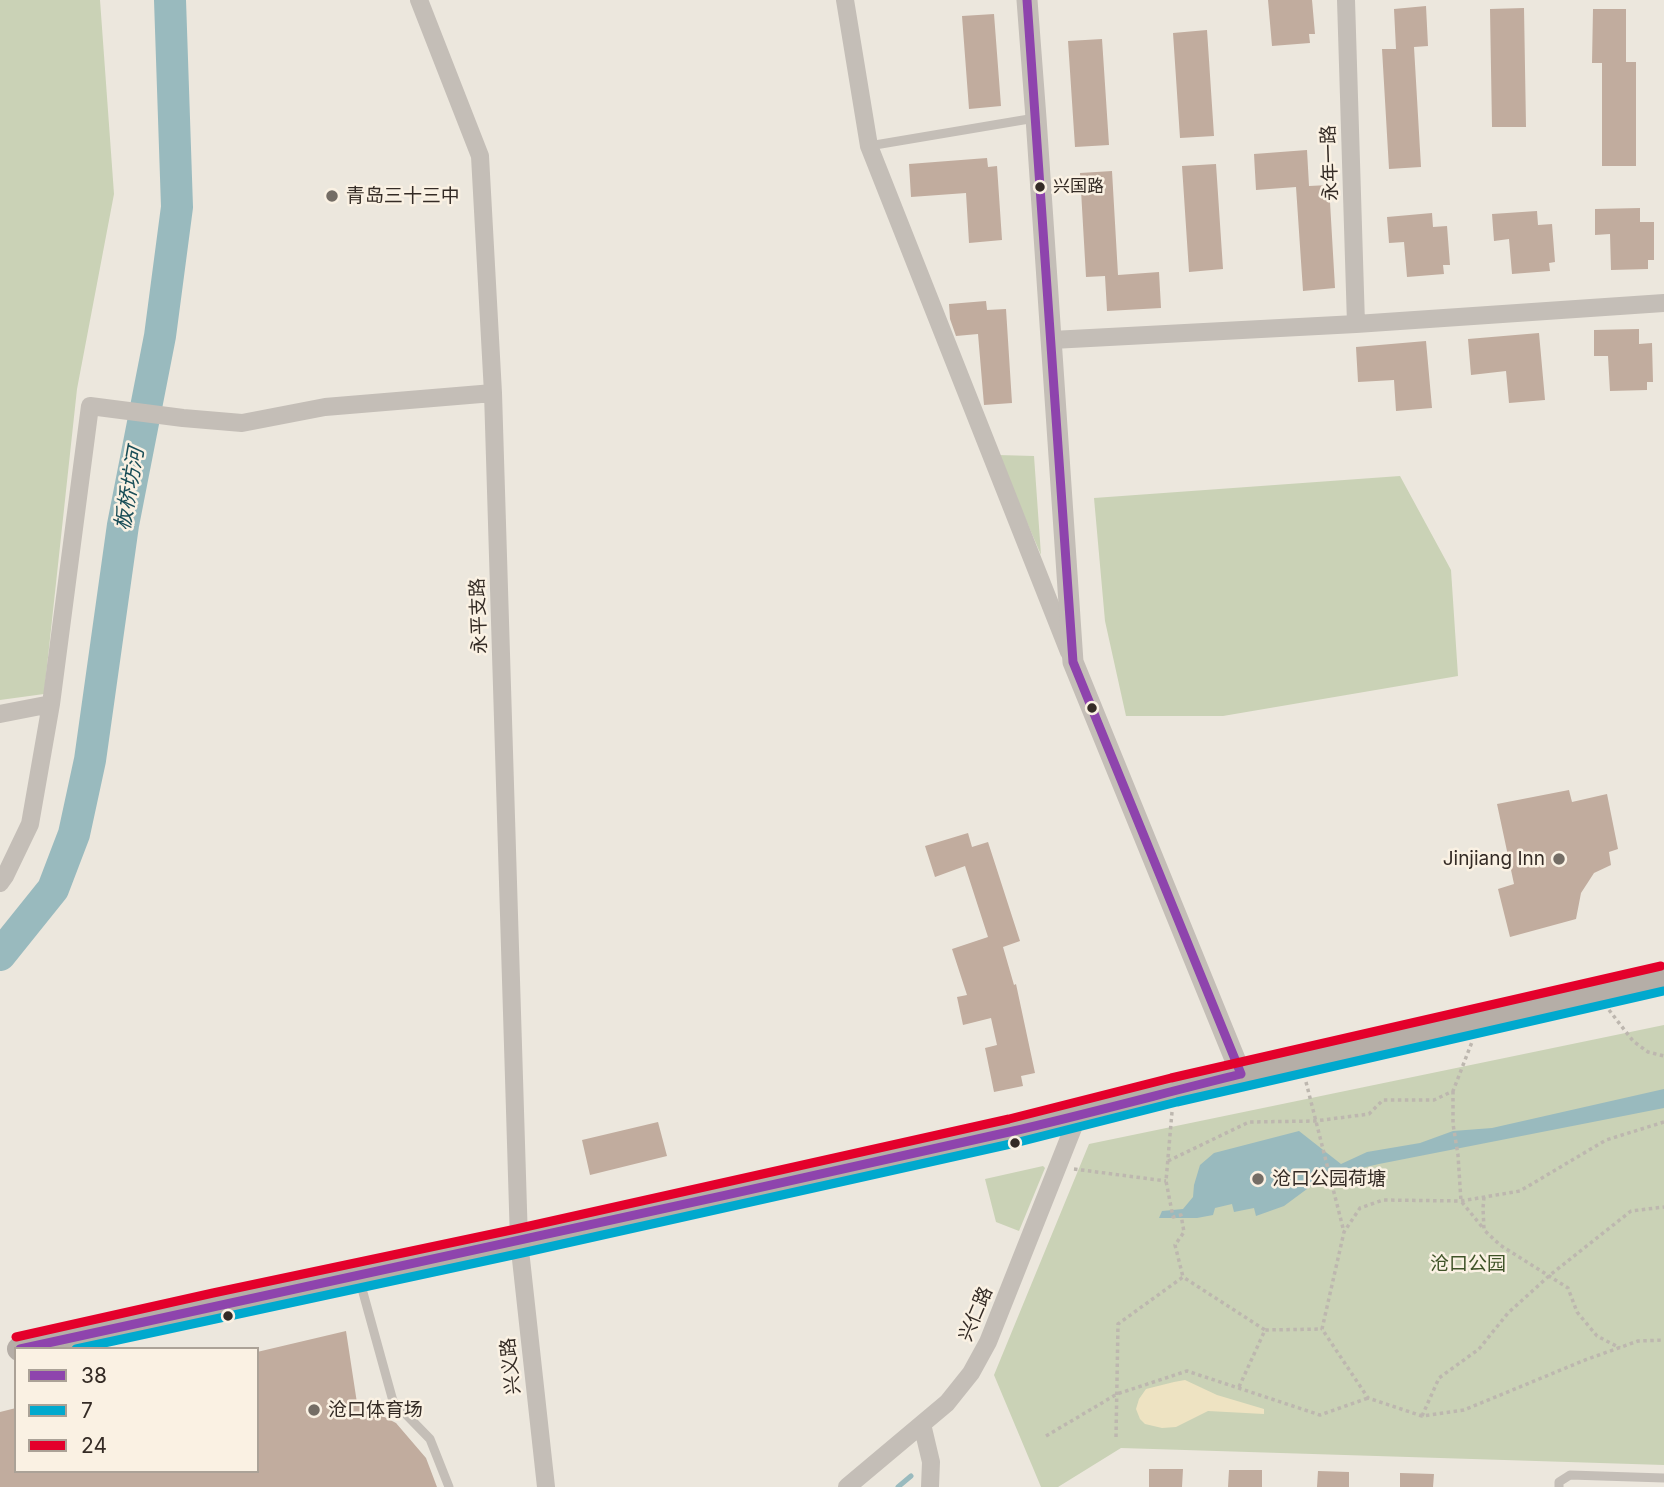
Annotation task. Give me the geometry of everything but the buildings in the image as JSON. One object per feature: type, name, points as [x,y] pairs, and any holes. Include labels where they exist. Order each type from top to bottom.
[{"type":"main road","points":[[26,1347],[1012,1131],[1241,1074],[1664,978]]},
{"type":"street","name":"永平支路","points":[[419,0],[480,156],[493,393],[519,1241]]},
{"type":"street","points":[[845,0],[869,146],[1073,662],[1241,1074]]},
{"type":"street","points":[[1027,0],[1073,662]]},
{"type":"street","name":"永年一路","points":[[1346,0],[1356,324]]},
{"type":"street","points":[[1052,340],[1356,324],[1664,303]]},
{"type":"street","points":[[0,883],[30,824],[51,704],[90,406],[242,423],[325,407],[493,393]]},
{"type":"street","points":[[0,714],[51,704]]},
{"type":"street","name":"兴仁路","points":[[847,1487],[947,1403],[971,1373],[988,1342],[1079,1113]]},
{"type":"street","name":"兴义路","points":[[519,1241],[546,1487]]},
{"type":"street","points":[[922,1424],[931,1462],[930,1487]]},
{"type":"lane","points":[[869,146],[1037,118]]},
{"type":"lane","points":[[359,1276],[393,1401],[430,1439],[449,1487]]},
{"type":"lane","points":[[1559,1487],[1559,1482],[1570,1475],[1664,1478]]},
{"type":"path","points":[[1597,994],[1633,1041],[1648,1052],[1664,1056]]},
{"type":"path","points":[[1481,1018],[1453,1091],[1453,1124],[1461,1201],[1500,1245],[1568,1288],[1577,1312],[1597,1336],[1620,1348]]},
{"type":"path","points":[[1301,1061],[1343,1232]]},
{"type":"path","points":[[1174,1090],[1166,1181],[1173,1217],[1181,1216],[1184,1232],[1175,1245],[1183,1277],[1265,1330],[1322,1329]]},
{"type":"path","points":[[1168,1161],[1249,1122],[1315,1121],[1369,1114],[1383,1100],[1434,1100],[1453,1091]]},
{"type":"path","points":[[1664,1122],[1606,1140],[1520,1191],[1461,1201],[1383,1200],[1360,1208],[1343,1232],[1322,1329],[1368,1398],[1422,1416],[1464,1410],[1638,1341],[1664,1339]]},
{"type":"path","points":[[1058,1167],[1166,1181]]},
{"type":"path","points":[[1484,1197],[1485,1230]]},
{"type":"path","points":[[1422,1416],[1439,1378],[1479,1349],[1508,1313],[1550,1275],[1630,1211],[1664,1207]]},
{"type":"path","points":[[1116,1437],[1118,1324],[1183,1277]]},
{"type":"path","points":[[1239,1387],[1265,1330]]},
{"type":"path","points":[[1046,1436],[1117,1394],[1187,1371],[1320,1415],[1368,1398]]},
{"type":"green space","points":[[0,0],[100,0],[114,194],[77,389],[44,694],[0,700]]},
{"type":"green space","points":[[998,455],[1034,456],[1041,555]]},
{"type":"green space","points":[[1400,476],[1451,570],[1458,676],[1223,716],[1126,716],[1105,621],[1094,498]]},
{"type":"green space","name":"沧口公园","points":[[1664,1025],[1664,1465],[1121,1448],[1058,1487],[1041,1487],[994,1375],[1089,1144]]},
{"type":"green space","points":[[1043,1166],[1045,1168],[1019,1231],[996,1222],[985,1179]]},
{"type":"sand","points":[[1185,1380],[1217,1395],[1264,1409],[1264,1414],[1208,1411],[1176,1427],[1162,1428],[1145,1424],[1140,1419],[1136,1409],[1146,1389]]},
{"type":"water","points":[[1664,1089],[1664,1108],[1340,1173],[1311,1186],[1284,1206],[1256,1216],[1254,1208],[1234,1212],[1232,1204],[1215,1208],[1213,1215],[1197,1218],[1159,1218],[1162,1211],[1183,1209],[1193,1197],[1200,1165],[1214,1153],[1299,1131],[1341,1164],[1367,1152],[1420,1143],[1453,1131],[1492,1128]]},
{"type":"waterway","name":"板桥坊河","points":[[0,955],[53,889],[74,834],[90,760],[123,525],[160,336],[177,207],[170,0]]},
{"type":"waterway","points":[[898,1487],[911,1476]]},
{"type":"transit line","name":"38","points":[[1027,0],[1073,662],[1241,1074]]},
{"type":"transit line","name":"24","points":[[16,1337],[1009,1119],[1171,1078],[1661,966]]},
{"type":"transit line","name":"7","points":[[85,1347],[1015,1143],[1177,1102],[1664,991]]},
{"type":"transit line","name":"38","points":[[29,1347],[886,1160],[1241,1074]]},
{"type":"place","name":"兴国路","points":[[1040,187]]},
{"type":"place","name":"青岛三十三中","points":[[332,196]]},
{"type":"place","name":"Jinjiang Inn","points":[[1559,859]]},
{"type":"place","name":"沧口公园荷塘","points":[[1258,1179]]},
{"type":"place","name":"沧口体育场","points":[[314,1410]]}]
